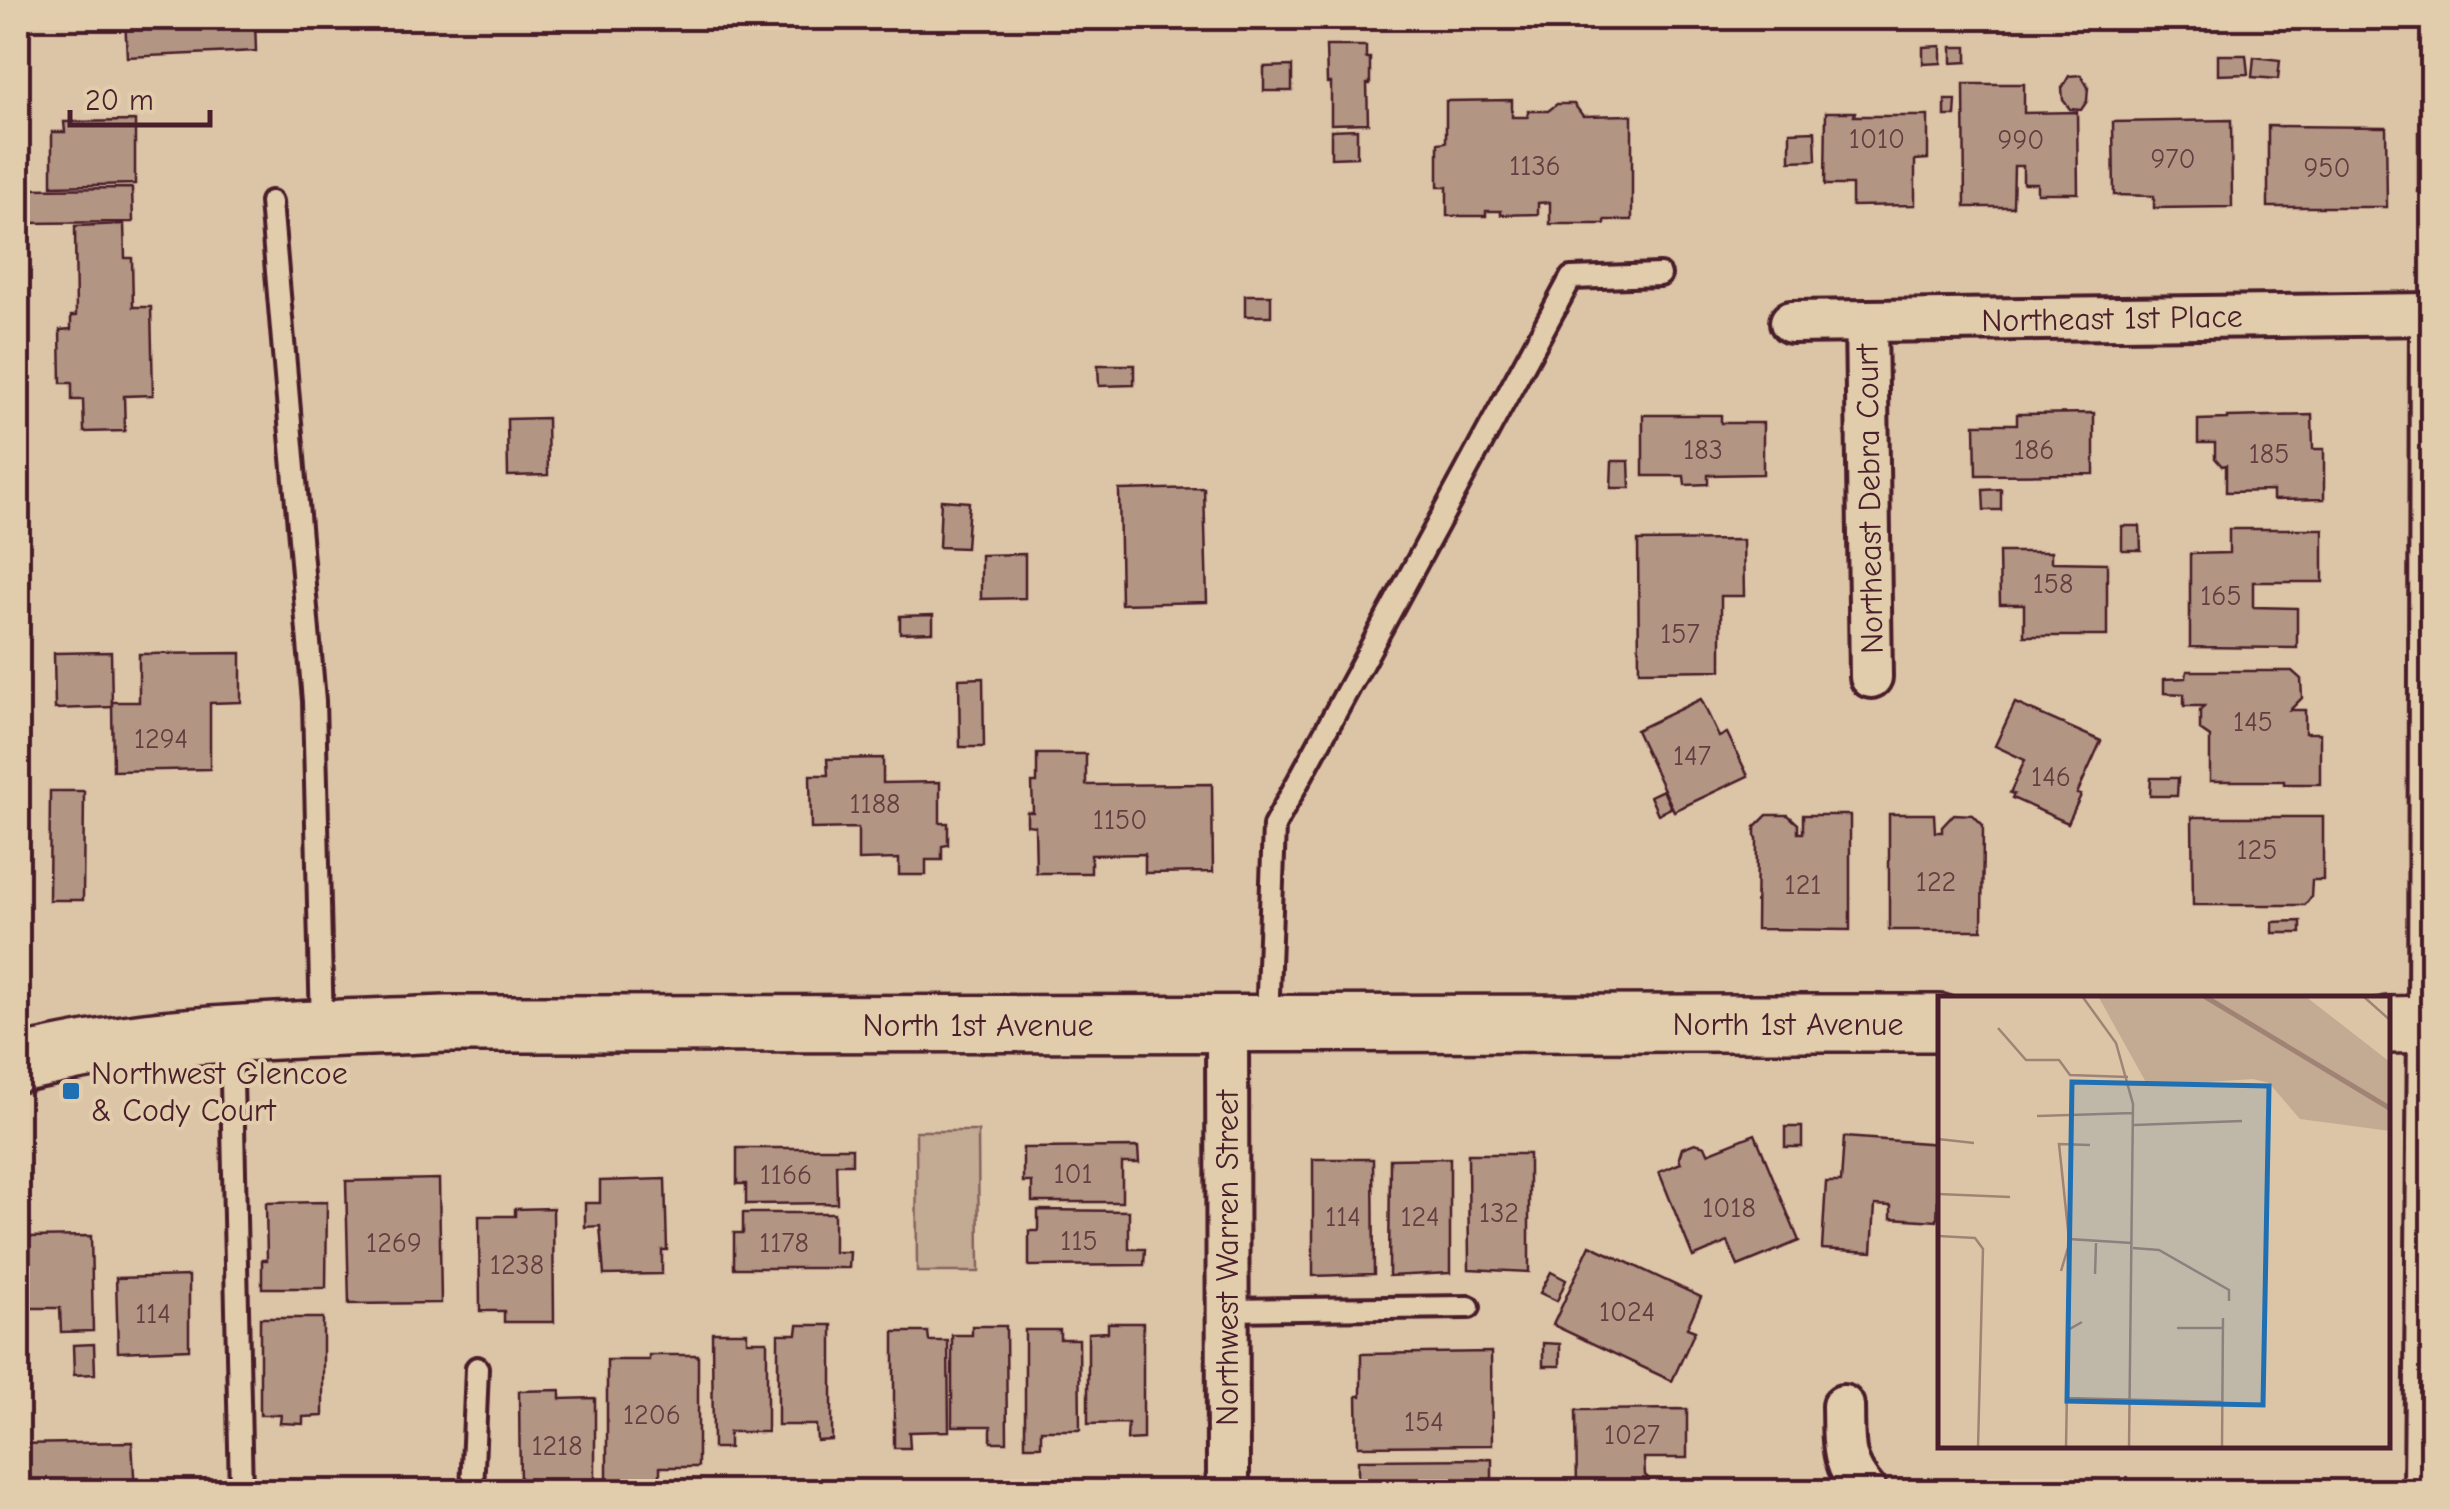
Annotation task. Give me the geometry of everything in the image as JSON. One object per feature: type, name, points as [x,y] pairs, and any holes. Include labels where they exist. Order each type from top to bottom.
[{"type":"main road","name":"North 1st Avenue","points":[[18,1064],[161,1040],[446,1024],[1938,1024]]},
{"type":"street","name":"Northeast 1st Place","points":[[1791,322],[2432,314]]},
{"type":"street","points":[[2425,1492],[2416,1024],[2432,314]]},
{"type":"street","name":"Northeast Debra Court","points":[[1866,321],[1871,677]]},
{"type":"street","name":"Northwest Warren Street","points":[[1225,1492],[1228,1310],[1247,1024]]},
{"type":"street","points":[[1843,1406],[1844,1456],[1866,1492]]},
{"type":"lane","points":[[271,202],[314,701],[322,1028]]},
{"type":"lane","points":[[1247,1024],[1274,826],[1571,278],[1660,275]]},
{"type":"lane","points":[[231,1035],[241,1492]]},
{"type":"lane","points":[[1228,1310],[1470,1307]]},
{"type":"lane","points":[[472,1492],[477,1368]]},
{"type":"shaded area","points":[[916,1131],[978,1131],[979,1272],[917,1272]]},
{"type":"building","points":[[125,18],[255,18],[256,51],[127,57]]},
{"type":"building","points":[[1326,46],[1366,46],[1366,58],[1370,58],[1368,123],[1331,124]]},
{"type":"building","points":[[1941,46],[1941,63],[1923,64],[1923,47]]},
{"type":"building","points":[[1952,47],[1967,47],[1967,62],[1952,63]]},
{"type":"building","points":[[2218,55],[2246,55],[2248,74],[2218,75]]},
{"type":"building","points":[[2254,57],[2280,60],[2278,79],[2252,77]]},
{"type":"building","points":[[1292,66],[1292,91],[1264,91],[1264,67]]},
{"type":"building","points":[[2081,75],[2088,87],[2087,101],[2081,110],[2070,109],[2063,100],[2062,88],[2069,76]]},
{"type":"building","points":[[1964,84],[2024,84],[2024,113],[2077,112],[2078,193],[2037,193],[2037,183],[2023,183],[2023,166],[2014,166],[2013,207],[1965,207]]},
{"type":"building","points":[[2428,99],[2432,99],[2432,192],[2418,192],[2418,132],[2428,132]]},
{"type":"building","points":[[1512,100],[1512,117],[1528,117],[1528,111],[1548,111],[1557,104],[1574,104],[1583,116],[1632,115],[1632,220],[1550,224],[1550,202],[1538,203],[1538,214],[1501,215],[1501,211],[1486,211],[1486,216],[1447,216],[1447,187],[1438,187],[1438,143],[1446,142],[1446,101]]},
{"type":"building","points":[[1945,100],[1956,100],[1955,116],[1945,116]]},
{"type":"building","points":[[1826,112],[1928,116],[1928,159],[1915,160],[1915,205],[1852,206],[1852,185],[1825,185]]},
{"type":"building","points":[[2231,120],[2232,207],[2154,208],[2154,196],[2114,195],[2113,122]]},
{"type":"building","points":[[135,121],[135,184],[52,186],[52,132],[65,132],[64,122]]},
{"type":"building","points":[[2268,126],[2386,127],[2387,207],[2268,207]]},
{"type":"building","points":[[1357,129],[1357,157],[1331,158],[1331,130]]},
{"type":"building","points":[[1815,131],[1816,160],[1790,161],[1790,132]]},
{"type":"building","points":[[132,188],[133,222],[25,223],[25,189]]},
{"type":"building","points":[[124,224],[125,258],[132,258],[133,307],[151,307],[153,395],[124,396],[125,431],[84,432],[83,400],[72,400],[72,383],[61,383],[60,330],[71,329],[71,316],[76,316],[75,226]]},
{"type":"building","points":[[1245,295],[1271,295],[1271,316],[1245,316]]},
{"type":"building","points":[[1098,365],[1134,365],[1134,385],[1099,386]]},
{"type":"building","points":[[2094,413],[2094,474],[1976,475],[1975,424],[2017,424],[2017,414]]},
{"type":"building","points":[[1643,415],[1721,415],[1721,423],[1763,423],[1763,474],[1708,475],[1708,484],[1685,485],[1684,476],[1643,476]]},
{"type":"building","points":[[2312,415],[2313,449],[2324,449],[2324,499],[2273,500],[2273,491],[2226,492],[2226,465],[2215,458],[2215,443],[2198,443],[2198,420]]},
{"type":"building","points":[[547,418],[548,475],[508,476],[507,419]]},
{"type":"building","points":[[1612,461],[1629,461],[1630,488],[1611,488]]},
{"type":"building","points":[[1204,488],[1207,602],[1121,604],[1119,490]]},
{"type":"building","points":[[2001,489],[2001,510],[1984,510],[1983,490]]},
{"type":"building","points":[[941,500],[969,502],[966,548],[939,547]]},
{"type":"building","points":[[2122,526],[2140,526],[2141,550],[2122,550]]},
{"type":"building","points":[[2229,529],[2323,529],[2323,582],[2253,582],[2253,607],[2297,608],[2297,648],[2190,647],[2190,554],[2229,553]]},
{"type":"building","points":[[1743,540],[1744,596],[1721,596],[1721,670],[1639,671],[1638,541]]},
{"type":"building","points":[[1999,552],[2051,552],[2051,562],[2107,563],[2107,636],[2024,636],[2024,604],[2000,604]]},
{"type":"building","points":[[1025,554],[1025,598],[981,599],[981,555]]},
{"type":"building","points":[[933,615],[933,632],[900,633],[900,616]]},
{"type":"building","points":[[111,652],[112,707],[55,709],[54,653]]},
{"type":"building","points":[[241,653],[241,702],[210,703],[210,769],[113,771],[112,702],[139,702],[139,654]]},
{"type":"building","points":[[2187,671],[2292,671],[2301,679],[2302,698],[2290,710],[2305,710],[2305,733],[2320,733],[2320,784],[2210,781],[2210,737],[2200,730],[2200,711],[2204,706],[2184,706],[2184,694],[2164,693],[2164,679],[2186,678]]},
{"type":"building","points":[[983,678],[984,747],[960,747],[959,679]]},
{"type":"building","points":[[1701,699],[1719,737],[1727,733],[1748,776],[1674,811],[1636,730]]},
{"type":"building","points":[[2015,703],[2101,741],[2068,823],[2012,798],[2014,794],[2010,793],[2025,760],[1995,746]]},
{"type":"building","points":[[1037,754],[1086,754],[1086,785],[1212,784],[1213,872],[1145,873],[1145,854],[1091,855],[1091,873],[1036,873],[1035,826],[1027,825],[1027,812],[1033,812]]},
{"type":"building","points":[[883,758],[883,783],[940,782],[940,823],[948,823],[948,845],[942,846],[942,860],[926,860],[926,875],[899,875],[899,859],[858,860],[858,828],[811,829],[810,775],[828,775],[827,759]]},
{"type":"building","points":[[2151,778],[2178,778],[2177,796],[2150,796]]},
{"type":"building","points":[[1663,790],[1671,808],[1658,814],[1650,796]]},
{"type":"building","points":[[50,791],[84,791],[83,900],[49,900]]},
{"type":"building","points":[[1889,814],[1934,814],[1935,832],[1942,832],[1954,814],[1973,815],[1983,825],[1982,930],[1889,930]]},
{"type":"building","points":[[1767,815],[1788,815],[1798,824],[1798,833],[1803,833],[1803,815],[1850,815],[1850,930],[1756,929],[1755,827]]},
{"type":"building","points":[[2192,817],[2323,817],[2323,880],[2312,880],[2311,897],[2305,905],[2193,905]]},
{"type":"building","points":[[2301,921],[2301,933],[2273,933],[2273,922]]},
{"type":"building","points":[[1785,1127],[1802,1127],[1802,1147],[1785,1147]]},
{"type":"building","points":[[1755,1134],[1799,1241],[1738,1266],[1728,1242],[1693,1257],[1659,1172],[1681,1163],[1682,1148],[1695,1143],[1705,1146],[1708,1153]]},
{"type":"building","points":[[1844,1137],[1938,1144],[1937,1221],[1891,1218],[1891,1206],[1875,1205],[1872,1252],[1822,1249],[1826,1182],[1841,1182]]},
{"type":"building","points":[[1138,1147],[1139,1163],[1122,1163],[1122,1202],[1032,1202],[1032,1182],[1023,1182],[1023,1148]]},
{"type":"building","points":[[737,1148],[852,1148],[852,1164],[836,1164],[837,1203],[746,1204],[746,1184],[737,1184]]},
{"type":"building","points":[[1468,1154],[1529,1154],[1529,1272],[1469,1269]]},
{"type":"building","points":[[1450,1158],[1450,1273],[1389,1276],[1390,1159]]},
{"type":"building","points":[[1313,1159],[1373,1159],[1374,1274],[1313,1276]]},
{"type":"building","points":[[439,1179],[441,1303],[349,1304],[346,1181]]},
{"type":"building","points":[[665,1179],[667,1250],[662,1250],[662,1274],[604,1275],[600,1226],[585,1227],[585,1203],[600,1203],[600,1181]]},
{"type":"building","points":[[327,1202],[326,1288],[262,1288],[262,1260],[267,1260],[266,1203]]},
{"type":"building","points":[[553,1208],[554,1322],[504,1322],[504,1311],[480,1311],[479,1216],[515,1216],[515,1209]]},
{"type":"building","points":[[1038,1210],[1129,1211],[1129,1249],[1145,1249],[1144,1265],[1029,1266],[1029,1231],[1038,1231]]},
{"type":"building","points":[[743,1213],[834,1213],[834,1252],[850,1252],[849,1268],[734,1268],[734,1233],[743,1233]]},
{"type":"building","points":[[91,1236],[93,1331],[61,1332],[60,1308],[27,1308],[26,1237]]},
{"type":"building","points":[[1590,1245],[1701,1297],[1687,1328],[1695,1331],[1672,1381],[1553,1325]]},
{"type":"building","points":[[1551,1272],[1566,1280],[1557,1301],[1540,1293]]},
{"type":"building","points":[[189,1276],[189,1349],[118,1352],[116,1278]]},
{"type":"building","points":[[260,1318],[323,1318],[323,1416],[303,1417],[303,1424],[280,1423],[281,1415],[260,1415]]},
{"type":"building","points":[[1108,1323],[1143,1323],[1143,1439],[1127,1440],[1128,1423],[1088,1424],[1088,1333],[1108,1332]]},
{"type":"building","points":[[798,1325],[832,1325],[832,1440],[817,1441],[816,1425],[778,1425],[778,1334],[797,1334]]},
{"type":"building","points":[[972,1326],[1006,1326],[1007,1442],[991,1442],[991,1426],[952,1426],[952,1335],[972,1335]]},
{"type":"building","points":[[1025,1330],[1060,1330],[1060,1339],[1079,1339],[1080,1430],[1041,1430],[1041,1446],[1025,1446]]},
{"type":"building","points":[[712,1332],[747,1332],[747,1341],[767,1341],[767,1432],[729,1432],[729,1448],[713,1448]]},
{"type":"building","points":[[894,1332],[928,1332],[929,1341],[948,1341],[949,1431],[909,1432],[910,1448],[894,1448]]},
{"type":"building","points":[[1543,1343],[1560,1344],[1560,1366],[1543,1366]]},
{"type":"building","points":[[94,1344],[95,1374],[74,1375],[73,1345]]},
{"type":"building","points":[[1491,1352],[1492,1445],[1358,1446],[1361,1354]]},
{"type":"building","points":[[649,1355],[698,1355],[698,1467],[660,1467],[660,1485],[607,1485],[607,1360],[649,1360]]},
{"type":"building","points":[[560,1390],[560,1399],[595,1398],[595,1492],[520,1492],[519,1391]]},
{"type":"building","points":[[1687,1409],[1687,1458],[1644,1458],[1650,1492],[1577,1492],[1576,1410]]},
{"type":"building","points":[[132,1442],[135,1492],[18,1492],[18,1444]]},
{"type":"building","points":[[1492,1459],[1492,1492],[1358,1492],[1358,1460]]},
{"type":"place","name":"Northwest Glencoe & Cody Court","points":[[71,1091]]}]
